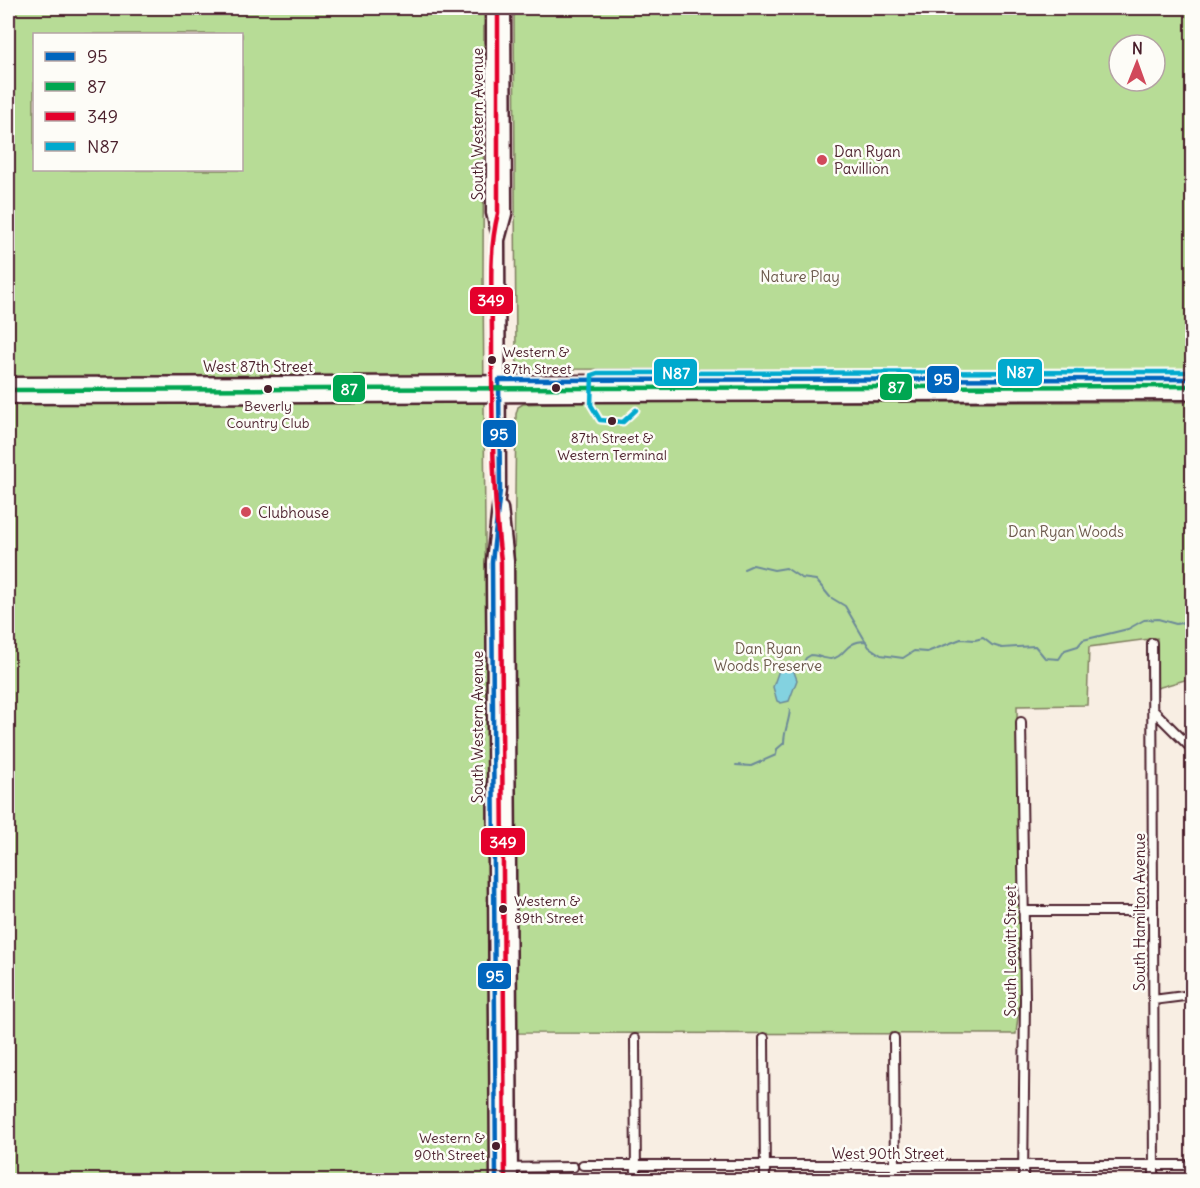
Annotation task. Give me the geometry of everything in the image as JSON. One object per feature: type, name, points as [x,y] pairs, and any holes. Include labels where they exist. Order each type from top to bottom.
[{"type":"main road","name":"South Western Avenue","points":[[492,8],[492,213],[499,240],[500,490],[508,561],[512,1180]]},
{"type":"main road","name":"South Western Avenue","points":[[499,240],[506,214],[506,8]]},
{"type":"main road","name":"West 87th Street","points":[[8,382],[1192,379]]},
{"type":"main road","name":"West 87th Street","points":[[8,398],[1192,394]]},
{"type":"main road","name":"South Western Avenue","points":[[496,1180],[492,562],[500,490]]},
{"type":"street","name":"South Hamilton Avenue","points":[[1152,643],[1154,1180]]},
{"type":"street","points":[[1152,709],[1192,749]]},
{"type":"street","name":"South Leavitt Street","points":[[1021,722],[1023,1180]]},
{"type":"street","points":[[1023,911],[1153,911]]},
{"type":"street","points":[[1153,1000],[1192,995]]},
{"type":"street","points":[[764,1038],[765,1180]]},
{"type":"street","points":[[894,1038],[895,1180]]},
{"type":"street","points":[[635,1039],[636,1180]]},
{"type":"street","name":"West 90th Street","points":[[583,1165],[895,1167],[1192,1165]]},
{"type":"street","points":[[496,1168],[573,1167]]},
{"type":"green space","name":"Beverly Country Club","points":[[8,8],[484,8],[483,276],[490,1180],[8,1180]]},
{"type":"green space","points":[[496,8],[500,8],[499,213],[496,183]]},
{"type":"green space","name":"Nature Play","points":[[514,8],[1192,8],[1192,370],[520,369],[516,359]]},
{"type":"green space","points":[[1108,384],[1080,389],[737,389],[736,385]]},
{"type":"green space","name":"Dan Ryan Woods Preserve","points":[[583,402],[1192,402],[1192,678],[1157,688],[1157,638],[1089,647],[1087,705],[1017,706],[1020,999],[1016,1034],[517,1033],[514,573],[516,414],[518,407],[523,404]]},
{"type":"water","points":[[787,667],[793,669],[797,680],[789,701],[781,703],[777,701],[773,687],[779,670]]},
{"type":"waterway","points":[[744,569],[753,565],[774,570],[786,568],[801,578],[816,580],[830,597],[845,606],[869,647],[881,655],[903,658],[914,651],[927,652],[961,639],[983,638],[992,645],[1002,648],[1035,646],[1045,658],[1059,659],[1065,650],[1078,646],[1083,640],[1128,629],[1144,620],[1158,619],[1176,624],[1192,621]]},
{"type":"waterway","points":[[801,667],[806,658],[811,655],[836,658],[849,646],[866,641]]},
{"type":"waterway","points":[[736,765],[751,766],[776,755],[777,749],[784,743],[790,710]]},
{"type":"transit line","name":"349","points":[[498,8],[498,213],[493,243],[491,290],[493,449],[501,561],[505,1180]]},
{"type":"transit line","name":"N87","points":[[636,410],[623,422],[600,420],[591,405],[592,375],[598,373],[1192,372]]},
{"type":"transit line","name":"95","points":[[496,1180],[492,562],[500,490],[499,380],[1192,379]]},
{"type":"transit line","name":"87","points":[[8,390],[1192,386]]},
{"type":"place","name":"Dan Ryan Pavillion","points":[[822,160]]},
{"type":"place","name":"Western & 87th Street","points":[[492,360]]},
{"type":"place","name":"Beverly Country Club","points":[[268,389]]},
{"type":"place","name":"87th Street & Western Terminal","points":[[612,421]]},
{"type":"place","name":"Clubhouse","points":[[246,512]]},
{"type":"place","name":"Western & 89th Street","points":[[503,909]]},
{"type":"place","name":"Western & 90th Street","points":[[496,1146]]},
{"type":"park label","name":"Dan Ryan Woods","points":[[1066,531]]}]
